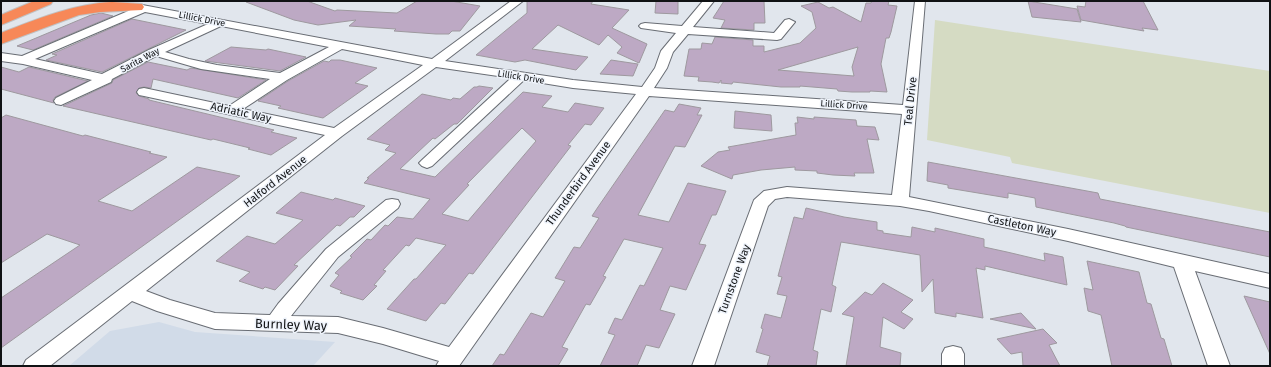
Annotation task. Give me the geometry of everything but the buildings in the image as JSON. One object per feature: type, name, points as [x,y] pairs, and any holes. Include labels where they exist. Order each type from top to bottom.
[{"type":"highway","points":[[3,14],[26,1]]},
{"type":"highway","points":[[3,14],[31,1]]},
{"type":"highway","points":[[3,14],[46,1]]},
{"type":"highway","points":[[1,34],[75,1]]},
{"type":"highway","points":[[1,39],[66,14],[88,9],[137,5]]},
{"type":"street","name":"Halford Avenue","points":[[34,366],[338,133],[451,52],[518,1]]},
{"type":"street","name":"Thunderbird Avenue","points":[[450,362],[645,91],[661,68],[667,51],[709,1]]},
{"type":"street","name":"Teal Drive","points":[[900,201],[920,1]]},
{"type":"street","name":"Lillick Drive","points":[[137,5],[434,63],[520,77],[645,91],[910,110]]},
{"type":"street","points":[[23,60],[137,5]]},
{"type":"street","name":"Sarita Way","points":[[61,101],[106,79],[155,52],[221,22]]},
{"type":"street","points":[[645,26],[777,37],[789,22]]},
{"type":"street","points":[[232,110],[282,77],[341,45]]},
{"type":"street","points":[[155,52],[174,60],[282,77]]},
{"type":"street","points":[[1,57],[23,60],[106,79]]},
{"type":"street","points":[[427,163],[520,77]]},
{"type":"street","name":"Adriatic Way","points":[[144,92],[338,133]]},
{"type":"street","name":"Castleton Way","points":[[770,195],[787,192],[900,201],[1068,235],[1270,281]]},
{"type":"street","name":"Turnstone Way","points":[[703,366],[760,204],[770,195]]},
{"type":"street","points":[[275,324],[285,309],[332,253],[392,204]]},
{"type":"street","points":[[1182,262],[1219,366]]},
{"type":"street","name":"Burnley Way","points":[[130,292],[164,306],[215,321],[338,325],[383,336],[450,362]]},
{"type":"shaded area","points":[[159,322],[195,332],[335,342],[313,366],[69,366],[110,331]]},
{"type":"green space","points":[[935,20],[1270,71],[1270,213],[1012,163],[1010,157],[927,140]]}]
